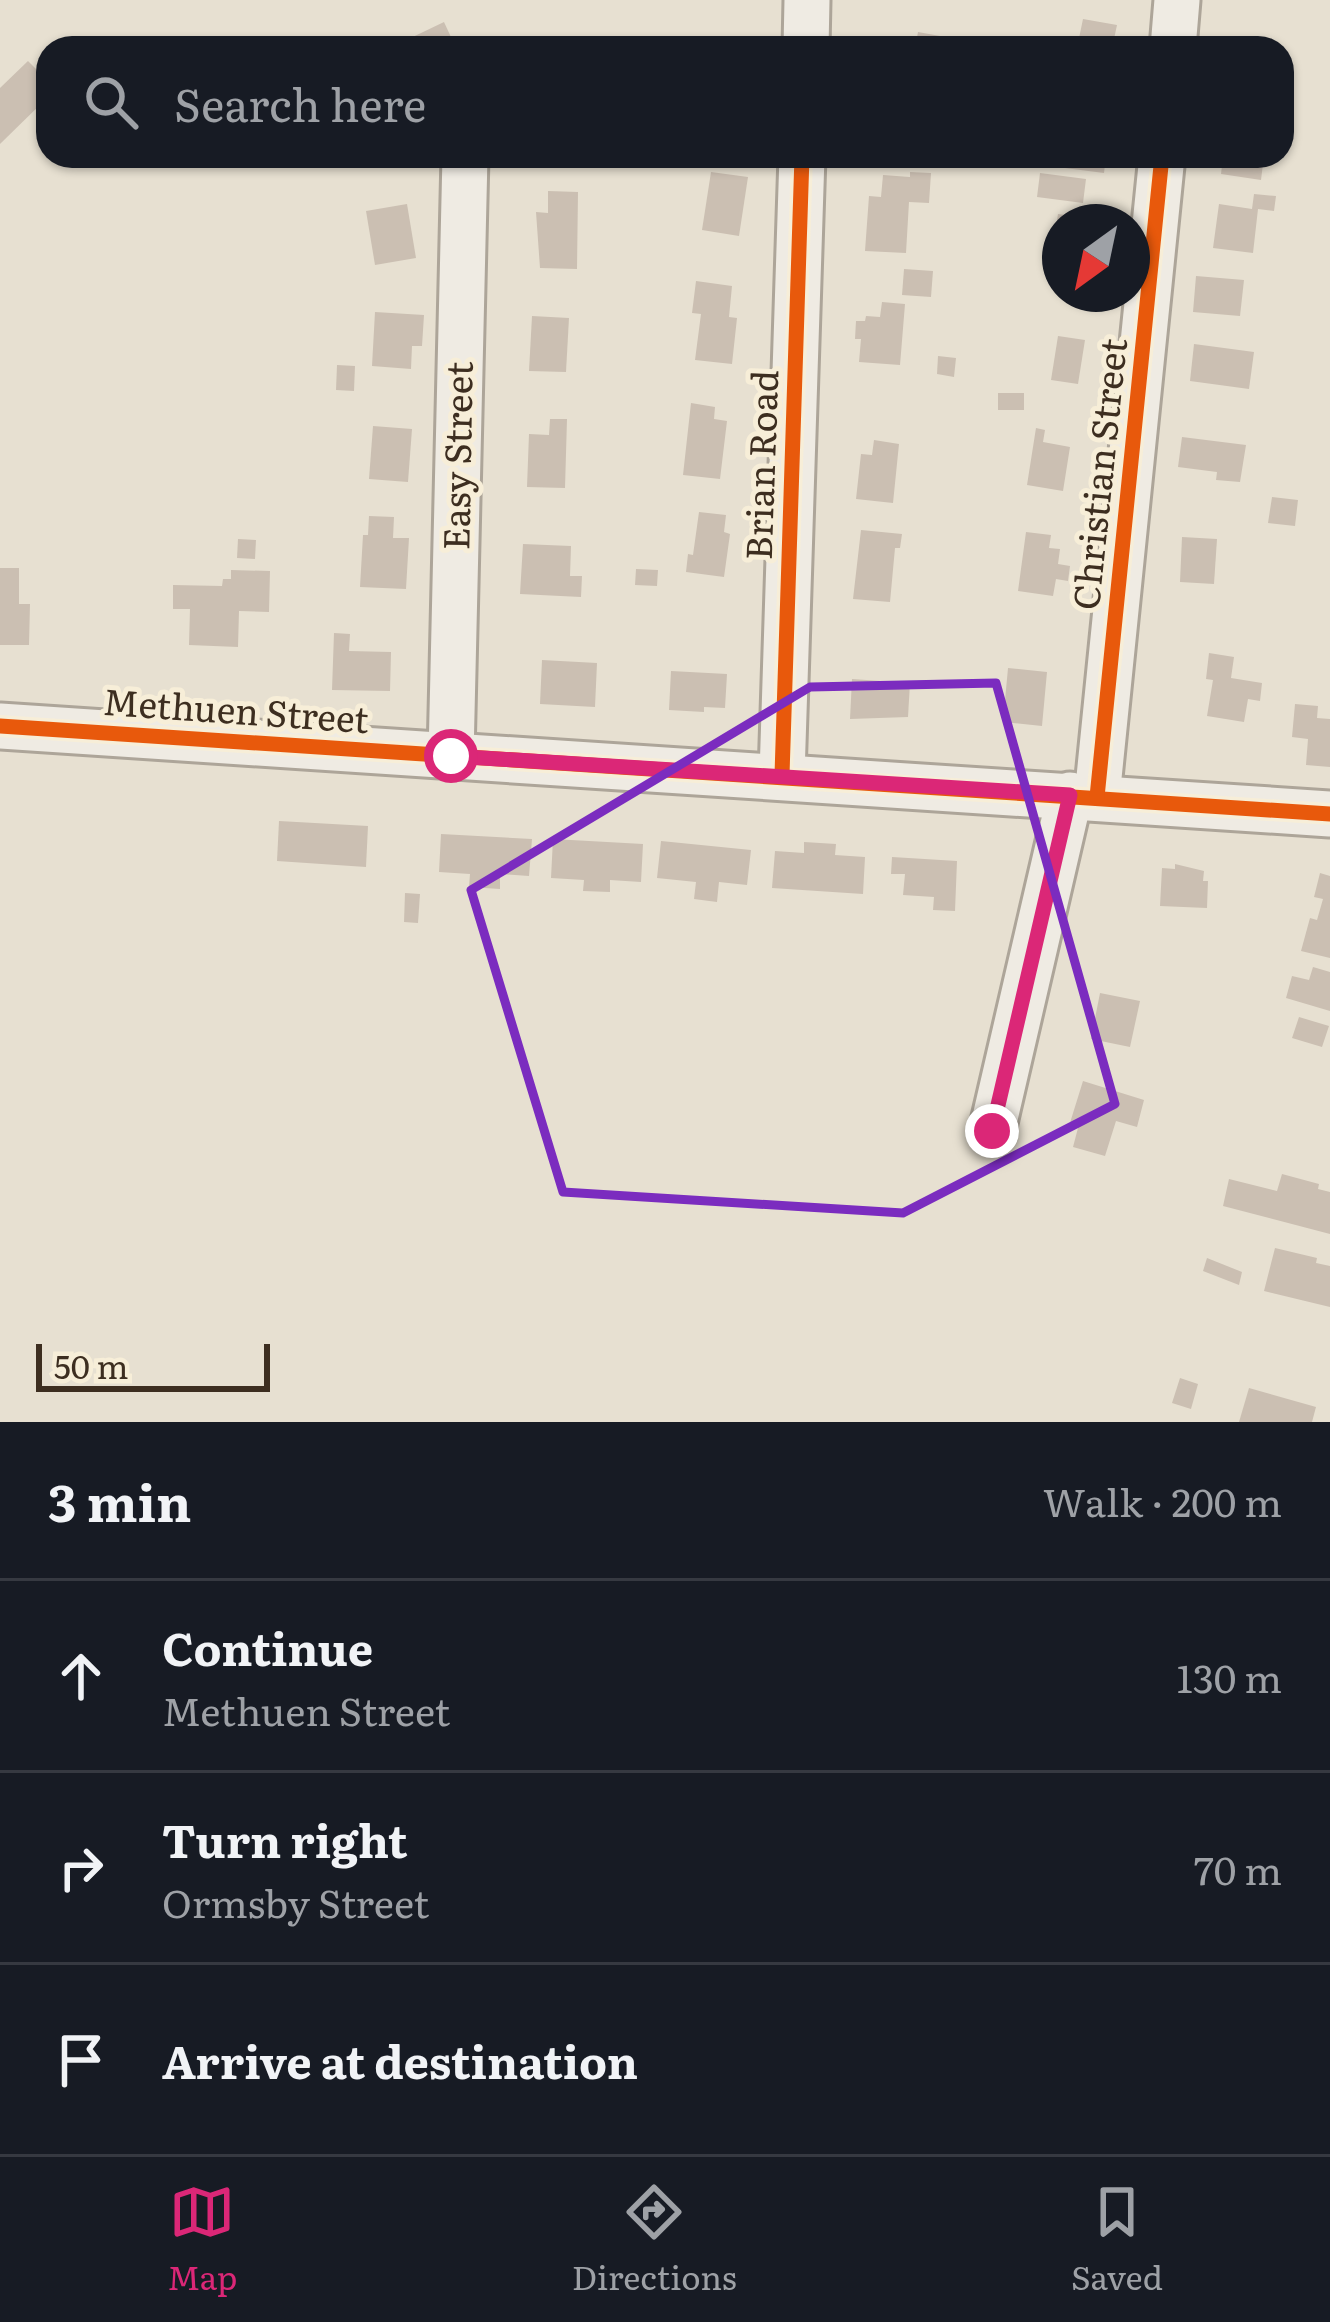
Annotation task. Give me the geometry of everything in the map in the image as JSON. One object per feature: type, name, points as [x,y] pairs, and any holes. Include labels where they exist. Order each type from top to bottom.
[{"type":"street","points":[[806,36],[807,0]]},
{"type":"street","points":[[1174,36],[1178,0]]},
{"type":"street","name":"Easy Street","points":[[451,756],[465,168]]},
{"type":"street","name":"Brian Road","points":[[782,775],[802,168]]},
{"type":"street","name":"Christian Street","points":[[992,1131],[1084,796],[1161,168]]},
{"type":"street","name":"Methuen Street","points":[[0,726],[1330,814]]},
{"type":"highlighted area","points":[[996,683],[1115,1104],[903,1213],[563,1192],[471,890],[810,687]]},
{"type":"building","points":[[1083,19],[1117,25],[1115,36],[1079,36]]},
{"type":"building","points":[[444,22],[450,36],[415,36]]},
{"type":"building","points":[[28,61],[36,69],[36,109],[0,144],[0,88]]},
{"type":"building","points":[[1065,168],[1105,168],[1104,173]]},
{"type":"building","points":[[1222,168],[1262,168],[1261,180],[1221,174]]},
{"type":"building","points":[[711,172],[748,177],[739,236],[702,230]]},
{"type":"building","points":[[910,172],[931,173],[929,203],[909,202],[906,253],[865,251],[869,196],[881,197],[883,175],[910,177]]},
{"type":"building","points":[[1040,173],[1086,179],[1083,203],[1037,197]]},
{"type":"building","points":[[548,191],[578,192],[577,269],[540,268],[536,212],[548,213]]},
{"type":"building","points":[[1254,194],[1276,196],[1274,211],[1258,209],[1253,253],[1213,248],[1219,204],[1252,209]]},
{"type":"building","points":[[407,204],[416,258],[375,265],[366,211]]},
{"type":"building","points":[[904,269],[933,271],[931,297],[902,295]]},
{"type":"building","points":[[1196,276],[1244,280],[1240,316],[1193,312]]},
{"type":"building","points":[[696,281],[732,286],[729,317],[737,318],[732,364],[695,360],[701,314],[692,313]]},
{"type":"building","points":[[882,302],[905,304],[900,365],[859,362],[861,339],[855,339],[856,321],[880,317]]},
{"type":"building","points":[[375,312],[424,315],[422,346],[412,346],[411,369],[372,366]]},
{"type":"building","points":[[532,316],[569,318],[566,372],[529,371]]},
{"type":"building","points":[[1058,336],[1085,340],[1078,384],[1051,380]]},
{"type":"building","points":[[1194,344],[1254,352],[1249,389],[1190,381]]},
{"type":"building","points":[[938,356],[956,358],[954,377],[937,374]]},
{"type":"building","points":[[337,365],[355,366],[354,391],[336,390]]},
{"type":"building","points":[[998,393],[1024,393],[1024,410],[998,410]]},
{"type":"building","points":[[691,403],[715,407],[714,419],[727,421],[720,479],[683,475]]},
{"type":"building","points":[[550,419],[567,419],[565,488],[527,487],[529,434],[549,435]]},
{"type":"building","points":[[373,426],[412,429],[408,482],[369,479]]},
{"type":"building","points":[[1036,428],[1045,430],[1043,442],[1070,447],[1063,491],[1027,485]]},
{"type":"building","points":[[1182,437],[1246,445],[1240,482],[1216,480],[1217,472],[1178,467]]},
{"type":"building","points":[[874,440],[899,444],[893,503],[856,499],[861,454],[872,455]]},
{"type":"building","points":[[1272,497],[1298,500],[1295,526],[1268,523]]},
{"type":"building","points":[[699,512],[726,515],[724,532],[730,534],[724,577],[686,572]]},
{"type":"building","points":[[369,516],[394,517],[393,538],[409,538],[406,589],[360,587]]},
{"type":"building","points":[[861,530],[902,534],[900,548],[895,548],[890,602],[853,599]]},
{"type":"building","points":[[1026,532],[1051,535],[1049,548],[1060,549],[1058,564],[1070,566],[1068,581],[1056,579],[1053,596],[1018,591]]},
{"type":"building","points":[[1182,537],[1217,539],[1214,584],[1180,582]]},
{"type":"building","points":[[238,539],[256,540],[255,559],[237,558]]},
{"type":"building","points":[[523,544],[571,546],[570,576],[582,576],[581,597],[520,594]]},
{"type":"building","points":[[0,568],[19,568],[19,604],[30,604],[29,645],[0,645]]},
{"type":"building","points":[[636,569],[658,570],[657,586],[635,585]]},
{"type":"building","points":[[231,570],[270,571],[269,612],[239,611],[238,647],[189,645],[190,609],[173,609],[173,585],[222,586],[223,579],[231,579]]},
{"type":"building","points":[[334,633],[350,634],[349,651],[391,652],[390,691],[332,690]]},
{"type":"building","points":[[1209,653],[1234,657],[1231,678],[1262,683],[1260,701],[1248,699],[1244,722],[1207,716],[1213,680],[1206,679]]},
{"type":"building","points":[[542,660],[597,663],[595,707],[540,704]]},
{"type":"building","points":[[1008,668],[1047,672],[1042,726],[1003,722]]},
{"type":"building","points":[[671,671],[727,674],[725,708],[669,710]]},
{"type":"building","points":[[852,679],[910,683],[908,717],[850,719]]},
{"type":"building","points":[[1295,704],[1318,706],[1317,718],[1330,719],[1330,767],[1306,765],[1308,739],[1292,737]]},
{"type":"building","points":[[279,821],[368,826],[366,867],[277,861]]},
{"type":"building","points":[[441,834],[532,839],[529,876],[500,874],[500,889],[469,887],[470,874],[439,872]]},
{"type":"building","points":[[553,839],[643,844],[641,882],[610,880],[610,892],[583,891],[584,880],[551,878]]},
{"type":"building","points":[[661,841],[751,850],[747,885],[719,882],[717,902],[694,899],[696,882],[657,878]]},
{"type":"building","points":[[804,842],[836,844],[835,855],[865,857],[863,894],[772,888],[775,851],[804,853]]},
{"type":"building","points":[[892,857],[957,861],[955,911],[933,910],[934,897],[903,895],[905,874],[891,874]]},
{"type":"building","points":[[1175,864],[1204,871],[1207,908],[1160,906],[1162,868],[1175,869]]},
{"type":"building","points":[[1320,873],[1330,876],[1330,958],[1301,951],[1310,918],[1317,920],[1323,899],[1314,897]]},
{"type":"building","points":[[405,893],[420,894],[418,923],[404,922]]},
{"type":"building","points":[[1313,967],[1330,972],[1330,1011],[1286,998],[1292,976],[1309,980]]},
{"type":"building","points":[[1100,993],[1140,1001],[1130,1047],[1091,1039]]},
{"type":"building","points":[[1299,1017],[1329,1026],[1322,1047],[1292,1038]]},
{"type":"building","points":[[1083,1081],[1144,1100],[1137,1127],[1116,1121],[1105,1156],[1073,1147],[1078,1128],[1069,1126]]},
{"type":"building","points":[[1282,1174],[1319,1184],[1318,1189],[1330,1192],[1330,1234],[1223,1206],[1229,1179],[1277,1191]]},
{"type":"building","points":[[1275,1248],[1330,1266],[1330,1307],[1264,1291]]},
{"type":"building","points":[[1207,1258],[1242,1272],[1239,1285],[1203,1271]]},
{"type":"building","points":[[1180,1378],[1198,1384],[1191,1409],[1172,1403]]},
{"type":"building","points":[[1249,1388],[1316,1407],[1312,1422],[1239,1422]]},
{"type":"cycle path","points":[[782,775],[802,168]]},
{"type":"cycle path","points":[[1097,797],[1161,168]]},
{"type":"cycle path","points":[[0,726],[1330,814]]},
{"type":"route","points":[[451,756],[1070,795],[992,1131]]}]
